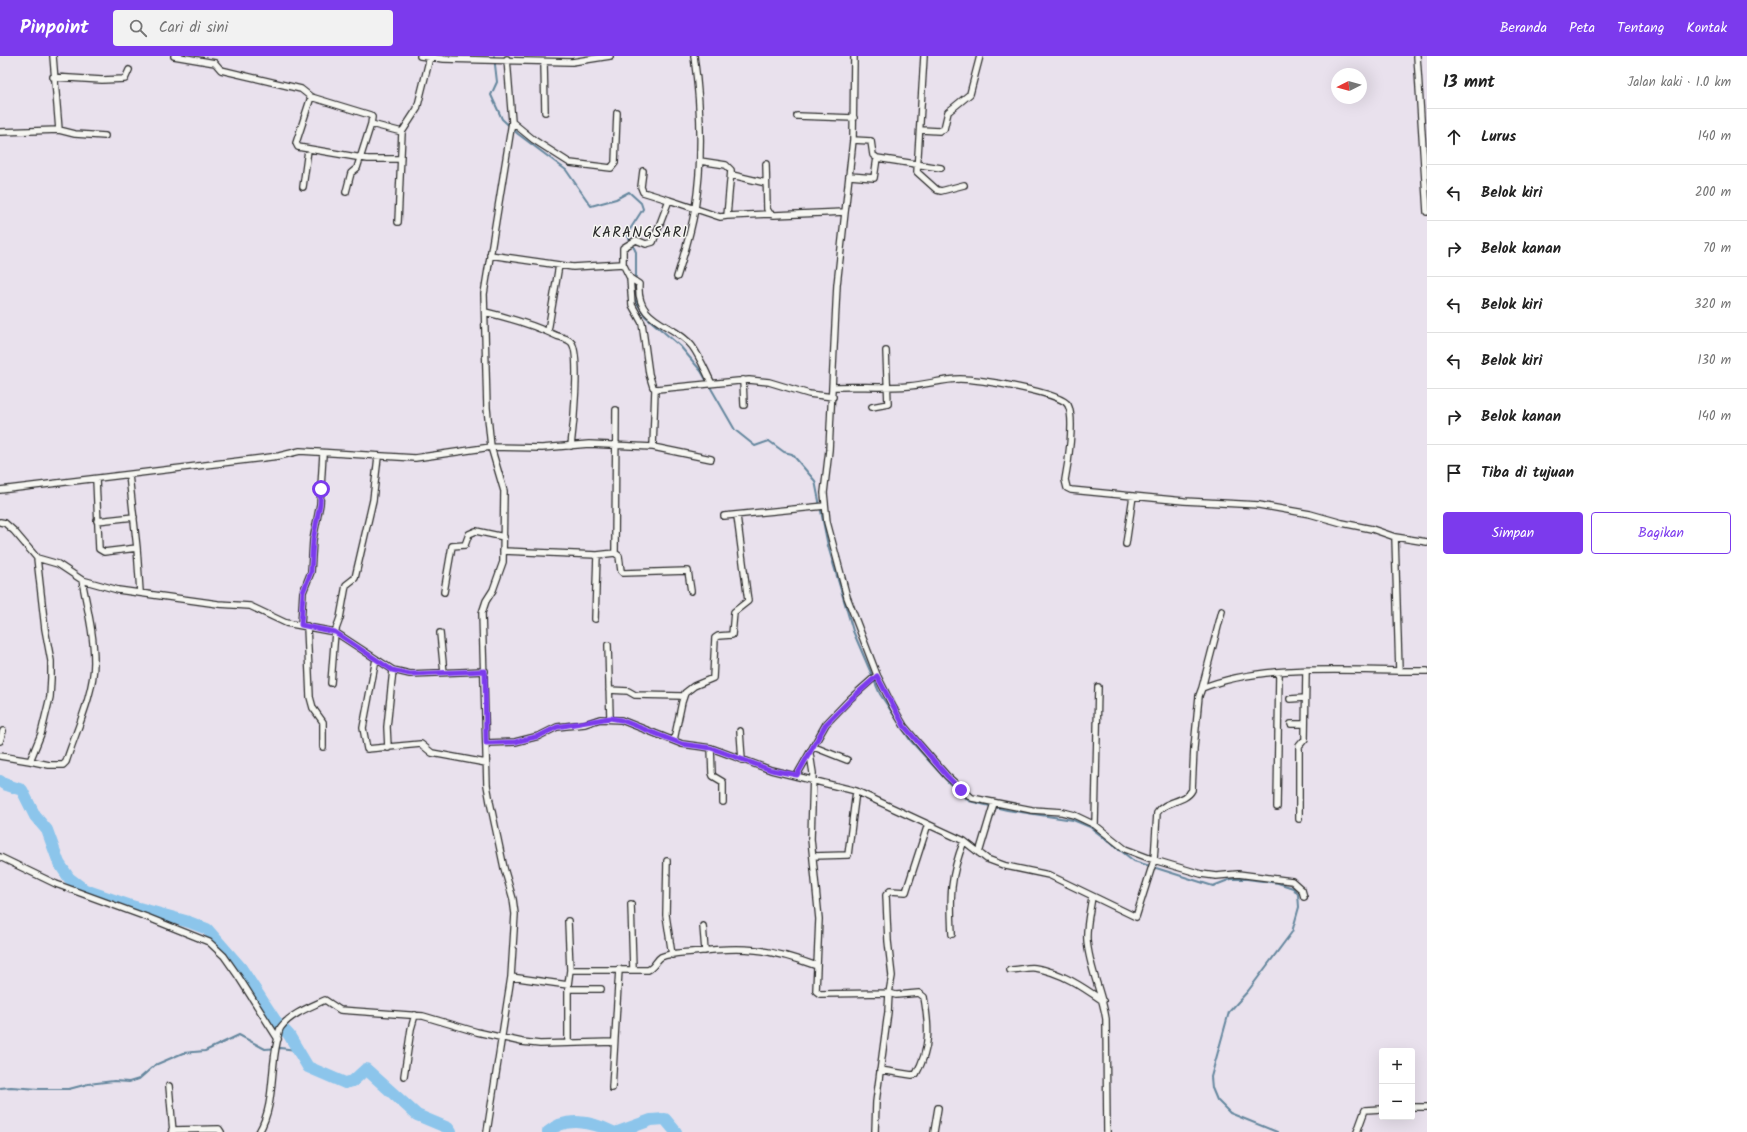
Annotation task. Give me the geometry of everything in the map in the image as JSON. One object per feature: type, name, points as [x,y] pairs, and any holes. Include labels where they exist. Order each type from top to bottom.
[{"type":"street","points":[[53,56],[53,77],[58,130]]},
{"type":"street","points":[[174,56],[215,63],[221,70],[301,89],[311,96],[370,115],[372,117],[371,124],[357,168],[351,173],[346,192]]},
{"type":"street","points":[[420,56],[544,62],[572,62],[610,56]]},
{"type":"street","points":[[677,277],[695,208],[700,161],[699,108],[694,56]]},
{"type":"street","points":[[854,56],[853,140],[837,285],[833,397],[829,450],[824,487],[824,507],[844,590],[876,676],[904,726],[947,776],[972,798],[993,806],[1068,813],[1095,825],[1125,849],[1153,864],[1216,876],[1238,874],[1292,881],[1302,890],[1304,897]]},
{"type":"street","points":[[924,56],[917,172],[937,190],[941,191],[964,185]]},
{"type":"street","points":[[920,130],[939,131],[944,129],[948,112],[963,101],[971,92],[980,56]]},
{"type":"street","points":[[1417,56],[1427,212]]},
{"type":"street","points":[[398,222],[402,132],[418,109],[430,57]]},
{"type":"street","points":[[487,1132],[511,977],[514,907],[490,802],[486,764],[485,671],[482,613],[486,601],[493,590],[503,562],[504,537],[504,491],[491,447],[487,408],[484,294],[512,123],[500,59]]},
{"type":"street","points":[[544,62],[546,112]]},
{"type":"street","points":[[53,77],[102,80],[125,79],[129,70]]},
{"type":"street","points":[[311,96],[296,143],[298,147],[308,150],[360,158],[400,159]]},
{"type":"street","points":[[512,123],[534,140],[570,163],[611,168],[615,163],[617,114]]},
{"type":"street","points":[[797,116],[854,118]]},
{"type":"street","points":[[371,124],[402,132]]},
{"type":"street","points":[[0,132],[58,130],[75,134],[105,136]]},
{"type":"street","points":[[853,140],[871,141],[872,152],[877,158],[941,168]]},
{"type":"street","points":[[303,187],[308,150]]},
{"type":"street","points":[[850,176],[874,178],[877,158]]},
{"type":"street","points":[[700,161],[726,165],[731,170],[732,175],[727,216]]},
{"type":"street","points":[[766,164],[767,209],[770,214]]},
{"type":"street","points":[[642,171],[641,187],[643,192],[720,217],[845,212]]},
{"type":"street","points":[[732,175],[766,183]]},
{"type":"street","points":[[636,303],[639,284],[633,280],[623,264],[622,252],[625,246],[636,240],[649,243],[669,200]]},
{"type":"street","points":[[490,255],[579,268],[623,264]]},
{"type":"street","points":[[548,331],[559,265]]},
{"type":"street","points":[[633,280],[636,303],[642,323],[650,382],[655,389],[653,447]]},
{"type":"street","points":[[636,303],[691,345],[709,382]]},
{"type":"street","points":[[485,312],[537,326],[571,342],[574,348],[575,410],[571,446]]},
{"type":"street","points":[[872,406],[888,404],[886,386],[886,351]]},
{"type":"street","points":[[833,387],[911,386],[932,382],[968,379],[1008,385],[1050,395],[1068,404],[1070,433],[1065,480],[1067,488],[1071,490],[1184,501],[1259,505],[1310,514],[1395,537],[1427,542]]},
{"type":"street","points":[[655,389],[709,382],[743,380],[769,382],[809,394],[833,397]]},
{"type":"street","points":[[743,380],[744,405]]},
{"type":"street","points":[[616,410],[617,445],[615,553],[619,556],[621,571],[688,571],[691,591]]},
{"type":"street","points":[[0,490],[279,456],[300,451],[323,454],[378,457],[432,457],[491,447],[542,448],[589,444],[653,447],[711,459]]},
{"type":"street","points":[[301,625],[303,592],[311,572],[313,540],[320,504],[323,454]]},
{"type":"street","points":[[332,683],[335,632],[340,618],[346,584],[354,579],[358,565],[373,500],[378,457]]},
{"type":"street","points":[[129,475],[140,592]]},
{"type":"street","points":[[96,479],[99,547],[102,551],[137,548]]},
{"type":"street","points":[[1126,544],[1133,496]]},
{"type":"street","points":[[724,516],[824,507]]},
{"type":"street","points":[[674,740],[683,696],[694,686],[713,678],[715,638],[732,634],[734,612],[748,601],[737,516]]},
{"type":"street","points":[[97,521],[134,517]]},
{"type":"street","points":[[0,522],[5,523],[14,531],[37,558],[58,564],[82,580],[118,590],[218,604],[250,606],[286,623],[335,632],[392,670],[410,674],[485,671]]},
{"type":"street","points":[[444,592],[452,546],[465,545],[469,534],[476,531],[504,537]]},
{"type":"street","points":[[1395,537],[1399,670]]},
{"type":"street","points":[[503,551],[597,555],[615,553]]},
{"type":"street","points":[[595,619],[597,555]]},
{"type":"street","points":[[30,762],[41,734],[50,697],[51,684],[51,662],[45,629],[37,558]]},
{"type":"street","points":[[0,756],[55,765],[63,765],[66,762],[87,700],[94,663],[91,628],[82,580]]},
{"type":"street","points":[[486,743],[515,742],[539,736],[557,727],[610,718],[621,720],[682,744],[711,748],[771,770],[856,790],[964,841],[979,854],[993,862],[1049,875],[1136,917],[1153,864],[1157,836],[1157,813],[1164,806],[1189,796],[1192,790],[1194,740],[1199,696],[1222,611]]},
{"type":"street","points":[[307,626],[310,697],[313,708],[323,722],[323,747]]},
{"type":"street","points":[[440,633],[444,673]]},
{"type":"street","points":[[608,645],[610,718]]},
{"type":"street","points":[[376,659],[363,728],[367,749],[421,744],[432,753],[486,764]]},
{"type":"street","points":[[388,748],[387,727],[392,670]]},
{"type":"street","points":[[1202,688],[1220,680],[1306,671],[1427,671]]},
{"type":"street","points":[[1299,819],[1299,746],[1305,739],[1306,671]]},
{"type":"street","points":[[1277,806],[1280,673]]},
{"type":"street","points":[[797,775],[826,724],[876,676]]},
{"type":"street","points":[[1095,825],[1098,687]]},
{"type":"street","points":[[609,690],[628,691],[635,696],[683,696]]},
{"type":"street","points":[[1290,699],[1305,698]]},
{"type":"street","points":[[1291,724],[1306,724]]},
{"type":"street","points":[[0,741],[3,731]]},
{"type":"street","points":[[740,731],[742,760]]},
{"type":"street","points":[[814,747],[847,760]]},
{"type":"street","points":[[711,748],[712,773],[723,782],[723,802]]},
{"type":"street","points":[[810,754],[813,779],[812,839],[818,919],[816,991],[820,994],[922,994],[925,1004],[929,1039],[926,1051],[915,1075],[880,1070]]},
{"type":"street","points":[[813,856],[848,855],[856,790]]},
{"type":"street","points":[[979,854],[993,806]]},
{"type":"street","points":[[875,1132],[876,1102],[888,1012],[888,993],[892,976],[888,941],[886,895],[890,891],[906,892],[928,824]]},
{"type":"street","points":[[952,934],[951,884],[955,863],[964,841]]},
{"type":"street","points":[[0,857],[56,884],[209,942],[224,956],[278,1040]]},
{"type":"street","points":[[667,861],[666,915],[672,955]]},
{"type":"street","points":[[1092,897],[1087,940],[1092,968],[1103,1001],[1107,1027],[1107,1132]]},
{"type":"street","points":[[632,904],[633,969]]},
{"type":"street","points":[[568,920],[570,970],[568,987],[568,1043]]},
{"type":"street","points":[[703,926],[704,951]]},
{"type":"street","points":[[570,970],[652,968],[662,957],[725,949],[766,950],[788,955],[817,966]]},
{"type":"street","points":[[1010,970],[1035,968],[1056,974],[1077,984],[1103,1001]]},
{"type":"street","points":[[612,1088],[620,969]]},
{"type":"street","points":[[511,977],[568,987],[600,990]]},
{"type":"street","points":[[259,1132],[268,1111],[274,1053],[282,1026],[300,1012],[325,1000],[340,1010],[415,1015],[446,1022],[501,1039],[540,1044],[614,1042]]},
{"type":"street","points":[[404,1076],[415,1015]]},
{"type":"street","points":[[170,1086],[173,1131],[219,1129],[221,1132]]},
{"type":"street","points":[[1415,1107],[1427,1106]]},
{"type":"street","points":[[934,1132],[938,1108]]},
{"type":"street","points":[[1357,1132],[1365,1110],[1379,1109]]},
{"type":"waterway","points":[[494,56],[497,82],[491,95],[502,119],[518,134],[566,170],[591,206],[616,199],[629,192],[641,203],[643,209],[627,234],[636,252],[636,275],[633,292]]},
{"type":"waterway","points":[[634,298],[645,316],[680,346],[701,371],[735,430],[755,446],[769,441],[784,452],[792,454],[815,481],[828,546],[853,631],[880,694],[910,740],[949,783],[969,801],[1007,810],[1073,820],[1090,827],[1134,861],[1213,886],[1231,879],[1247,879],[1278,883],[1293,888],[1298,894],[1299,907],[1292,932],[1248,991],[1229,1012],[1211,1077],[1212,1088],[1217,1100],[1230,1113],[1277,1132]]},
{"type":"waterway","points":[[0,781],[4,784],[22,790],[35,816],[47,830],[59,863],[69,878],[85,890],[207,929],[241,968],[275,1020],[289,1035],[308,1067],[345,1083],[353,1081],[366,1069],[417,1115],[448,1128],[451,1132]]},
{"type":"waterway","points":[[0,1088],[69,1089],[88,1084],[114,1081],[129,1082],[139,1079],[155,1065],[183,1053],[205,1051],[239,1035],[265,1049],[280,1048],[296,1050]]},
{"type":"waterway","points":[[618,1132],[651,1120],[665,1119],[676,1132]]},
{"type":"waterway","points":[[548,1132],[555,1127],[571,1122],[588,1123],[613,1132]]},
{"type":"district","name":"KARANGSARI","points":[[640,232]]},
{"type":"route","points":[[321,489],[320,504],[311,556],[311,572],[305,583],[303,592],[301,625],[335,632],[392,670],[401,673],[410,674],[485,671],[486,743],[506,744],[539,736],[557,727],[585,724],[600,719],[610,718],[621,720],[658,733],[682,744],[711,748],[771,770],[797,775],[826,724],[877,676],[904,726],[961,790]]}]
